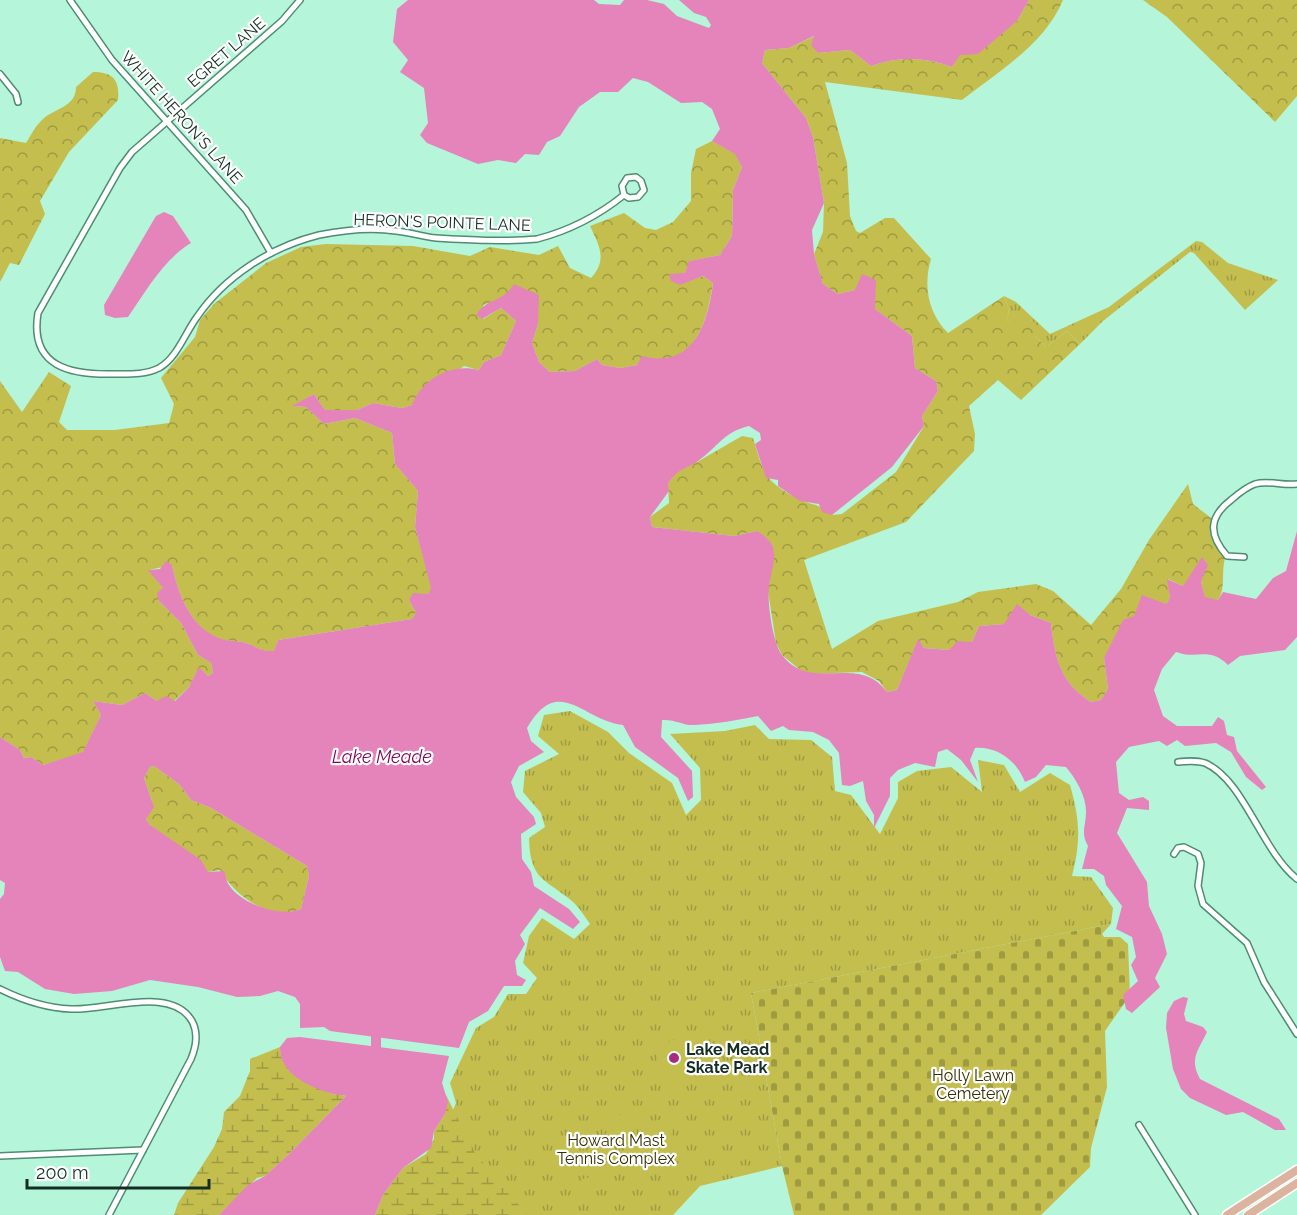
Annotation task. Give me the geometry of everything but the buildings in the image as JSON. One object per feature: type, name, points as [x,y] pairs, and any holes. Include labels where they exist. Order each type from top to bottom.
[{"type":"main road","points":[[1227,1215],[1297,1170]]},
{"type":"main road","points":[[1248,1215],[1297,1183]]},
{"type":"street","name":"WHITE HERON'S LANE","points":[[70,0],[112,60],[246,210],[271,253]]},
{"type":"street","name":"EGRET LANE","points":[[167,121],[282,21],[300,0]]},
{"type":"street","points":[[0,74],[16,94],[18,102]]},
{"type":"street","name":"HERON'S POINTE LANE","points":[[167,121],[132,152],[120,168],[42,303],[37,332],[48,357],[64,370],[86,375],[137,374],[161,367],[171,357],[195,319],[216,294],[271,253],[320,235],[365,229],[396,231],[435,238],[537,239],[598,214],[624,195]]},
{"type":"street","name":"HERON'S POINTE LANE","points":[[633,177],[641,181],[644,190],[638,197],[632,199],[624,195],[622,186],[625,180],[633,177]]},
{"type":"street","points":[[1244,557],[1227,556],[1219,544],[1213,526],[1217,512],[1237,495],[1255,484],[1297,484]]},
{"type":"street","points":[[1178,762],[1198,761],[1219,772],[1243,803],[1276,858],[1297,879]]},
{"type":"street","points":[[1174,854],[1178,848],[1184,847],[1198,854],[1201,863],[1197,886],[1203,904],[1247,943],[1263,982],[1297,1035]]},
{"type":"street","points":[[0,989],[44,1005],[71,1009],[100,1009],[158,1001],[177,1006],[188,1015],[195,1028],[194,1051],[109,1215]]},
{"type":"street","points":[[1139,1125],[1195,1215]]},
{"type":"street","points":[[0,1156],[143,1150]]},
{"type":"green space","points":[[1029,0],[1063,0],[1055,16],[1032,44],[962,100],[825,82],[847,163],[850,216],[856,231],[860,233],[885,218],[894,218],[931,259],[927,279],[929,299],[936,317],[948,333],[1004,296],[1009,310],[1007,320],[1014,327],[1032,320],[1038,327],[1035,336],[1046,347],[1067,331],[1080,344],[1021,400],[998,380],[969,406],[975,434],[974,451],[906,522],[804,560],[832,649],[878,621],[958,602],[978,592],[1036,584],[1053,591],[1091,625],[1121,589],[1149,540],[1188,484],[1193,504],[1211,518],[1214,536],[1225,558],[1220,595],[1218,600],[1205,598],[1201,581],[1183,586],[1168,579],[1170,598],[1166,604],[1134,616],[1104,658],[1108,689],[1101,700],[1091,702],[1080,694],[1065,677],[1054,648],[1051,623],[1030,615],[1004,624],[979,626],[972,642],[949,650],[924,648],[918,640],[897,690],[887,692],[879,681],[862,672],[805,674],[782,655],[776,643],[768,591],[774,551],[757,531],[734,536],[652,527],[650,517],[669,503],[668,484],[677,470],[697,462],[742,436],[753,438],[763,468],[778,487],[832,515],[842,514],[896,472],[924,426],[922,416],[938,391],[936,381],[915,368],[912,336],[875,309],[855,290],[838,294],[823,284],[814,254],[823,232],[824,203],[813,137],[806,118],[762,63],[765,50],[789,48],[815,36],[818,53],[850,50],[871,66],[901,59],[912,59],[932,61],[952,67],[960,54],[1017,21]]},
{"type":"green space","points":[[1143,0],[1297,0],[1297,96],[1275,122],[1167,17]]},
{"type":"green space","points":[[93,72],[100,72],[114,78],[118,87],[118,100],[69,152],[40,201],[45,214],[19,265],[10,263],[0,282],[0,138],[26,143],[40,121],[69,103],[73,99],[76,87]]},
{"type":"green space","points":[[712,141],[736,154],[742,167],[733,190],[732,236],[720,255],[690,261],[680,284],[703,276],[713,283],[702,327],[686,350],[675,357],[660,359],[643,357],[637,365],[620,368],[602,365],[597,359],[575,371],[550,372],[539,362],[532,343],[538,324],[506,297],[483,305],[483,319],[501,308],[516,321],[501,355],[484,362],[479,370],[464,366],[412,405],[402,408],[373,403],[357,410],[325,410],[314,394],[294,406],[306,407],[324,424],[355,418],[392,433],[395,464],[418,491],[415,527],[432,588],[428,594],[409,600],[416,613],[412,619],[278,640],[274,652],[268,651],[243,642],[219,639],[207,632],[186,607],[172,565],[149,570],[163,588],[158,600],[181,623],[198,655],[211,663],[213,673],[208,676],[199,668],[189,687],[174,701],[157,701],[145,693],[122,705],[93,701],[101,715],[83,753],[43,765],[31,757],[24,758],[20,750],[0,737],[0,381],[22,412],[49,372],[71,386],[59,422],[67,430],[115,430],[169,423],[174,404],[161,378],[195,337],[200,320],[214,304],[266,263],[301,247],[326,244],[413,246],[470,256],[490,247],[539,255],[558,246],[570,268],[591,278],[601,259],[599,246],[590,226],[624,213],[645,228],[656,230],[673,222],[691,201],[691,173],[696,149]]},
{"type":"green space","points":[[1196,241],[1202,242],[1228,263],[1278,280],[1245,310],[1194,253],[1190,252],[1103,321],[1080,344],[1067,331],[1046,347],[1035,336],[1032,320],[1014,328],[1007,320],[1009,310],[1004,296],[1016,302],[1050,334],[1109,307]]},
{"type":"green space","name":"Howard Mast Tennis Complex","points":[[570,711],[608,732],[629,753],[672,783],[686,815],[701,800],[700,768],[670,734],[725,731],[755,725],[769,739],[811,740],[832,757],[835,791],[851,795],[880,834],[898,798],[898,782],[917,771],[951,767],[982,792],[978,760],[1004,765],[1020,792],[1050,773],[1070,785],[1076,809],[1078,841],[1072,876],[1091,877],[1113,908],[1111,924],[751,993],[782,1166],[700,1186],[673,1215],[508,1215],[442,1136],[456,1103],[450,1083],[476,1028],[494,1017],[508,994],[526,994],[537,978],[523,963],[529,936],[542,918],[574,939],[590,924],[575,903],[540,877],[536,870],[532,862],[529,838],[545,827],[541,813],[523,792],[525,771],[559,754],[538,736],[544,715]]},
{"type":"green space","points":[[154,766],[179,784],[191,800],[211,808],[307,866],[309,876],[301,909],[277,912],[254,904],[235,889],[220,870],[208,872],[150,825],[146,819],[152,801],[144,778],[150,767]]},
{"type":"green space","name":"Holly Lawn Cemetery","points":[[1111,924],[1102,934],[1104,937],[1120,937],[1128,944],[1130,995],[1105,1031],[1107,1087],[1091,1148],[1090,1167],[1041,1215],[794,1215],[782,1166],[751,993]]},
{"type":"green space","name":"Lake Mead Skate Park","points":[[682,1037],[695,1069],[665,1080],[653,1047]]},
{"type":"green space","points":[[280,1047],[285,1064],[299,1078],[335,1095],[346,1096],[289,1154],[265,1176],[257,1178],[219,1215],[174,1215],[178,1203],[214,1147],[222,1129],[224,1112],[240,1096],[250,1071],[250,1059]]},
{"type":"green space","points":[[446,1095],[475,1153],[527,1215],[375,1215],[383,1195],[403,1168],[426,1154],[434,1139],[434,1131],[445,1114]]},
{"type":"green space","points":[[627,1113],[629,1123],[608,1128],[606,1118]]},
{"type":"green space","points":[[667,1118],[669,1128],[648,1133],[646,1123]]},
{"type":"green space","points":[[630,1126],[632,1136],[611,1141],[609,1131]]},
{"type":"green space","points":[[670,1131],[672,1141],[651,1146],[649,1136]]},
{"type":"green space","points":[[594,1136],[596,1145],[575,1150],[573,1141]]},
{"type":"green space","points":[[673,1144],[675,1154],[654,1159],[652,1149]]},
{"type":"green space","points":[[597,1148],[599,1158],[578,1163],[576,1153]]},
{"type":"green space","points":[[676,1157],[678,1167],[657,1172],[655,1162]]},
{"type":"green space","points":[[600,1161],[602,1171],[581,1176],[579,1166]]},
{"type":"green space","points":[[603,1174],[605,1184],[584,1189],[582,1179]]},
{"type":"water","name":"Lake Meade","points":[[408,0],[594,0],[599,4],[620,5],[624,0],[647,0],[664,4],[677,16],[709,28],[711,25],[706,17],[694,13],[679,0],[1029,0],[1017,21],[978,54],[960,55],[952,67],[932,61],[912,59],[901,59],[871,66],[850,50],[818,53],[811,45],[814,36],[789,48],[765,50],[762,63],[806,118],[813,137],[824,203],[812,230],[814,254],[823,284],[838,294],[855,290],[862,274],[876,280],[875,309],[912,336],[915,368],[936,381],[938,391],[922,416],[924,426],[892,467],[832,515],[822,512],[819,504],[800,501],[778,486],[778,480],[766,478],[755,444],[761,440],[760,433],[749,426],[733,432],[705,456],[675,475],[668,484],[669,491],[650,517],[652,527],[734,536],[757,531],[763,535],[772,545],[774,552],[769,594],[771,623],[776,642],[782,655],[794,666],[807,672],[862,675],[875,681],[887,692],[897,690],[918,639],[924,648],[949,650],[958,641],[972,642],[979,626],[1004,624],[1017,604],[1030,615],[1051,623],[1060,668],[1072,686],[1091,702],[1101,700],[1108,689],[1104,658],[1123,620],[1134,616],[1142,595],[1166,604],[1170,598],[1167,579],[1183,586],[1202,557],[1208,565],[1201,581],[1205,597],[1218,600],[1223,592],[1256,599],[1273,578],[1286,571],[1297,531],[1297,637],[1285,650],[1240,656],[1228,665],[1215,656],[1176,652],[1162,669],[1154,690],[1163,716],[1177,726],[1212,726],[1218,717],[1224,721],[1227,735],[1234,737],[1237,751],[1266,787],[1262,790],[1246,777],[1231,752],[1216,743],[1185,746],[1177,740],[1167,746],[1159,741],[1129,747],[1116,762],[1119,793],[1129,800],[1143,797],[1149,801],[1149,810],[1127,808],[1117,833],[1147,882],[1149,906],[1162,934],[1167,954],[1155,978],[1160,987],[1132,1013],[1126,1009],[1123,995],[1138,981],[1131,965],[1136,957],[1132,937],[1116,929],[1122,906],[1106,885],[1104,876],[1094,869],[1082,869],[1088,846],[1084,834],[1085,801],[1066,767],[1046,765],[1036,777],[1025,782],[1017,768],[1005,756],[991,750],[975,748],[970,760],[978,782],[961,760],[947,749],[938,752],[935,767],[915,763],[898,770],[890,778],[890,796],[874,828],[874,815],[866,801],[863,781],[850,786],[842,785],[839,753],[829,740],[813,732],[789,730],[783,726],[771,731],[758,716],[695,725],[662,720],[661,737],[692,771],[693,797],[688,801],[678,778],[635,747],[623,725],[609,722],[572,704],[561,702],[550,704],[539,712],[527,728],[531,741],[544,752],[519,766],[511,782],[516,797],[534,817],[536,824],[521,834],[522,859],[531,872],[534,886],[569,909],[580,922],[573,929],[540,908],[520,935],[525,944],[515,961],[517,975],[526,980],[522,986],[504,986],[488,1011],[469,1022],[459,1048],[330,1031],[324,1027],[300,1028],[300,1004],[295,997],[278,991],[260,996],[237,997],[198,987],[150,980],[112,991],[74,994],[45,989],[18,972],[5,971],[0,957],[0,899],[4,894],[5,883],[0,880],[0,737],[20,750],[24,758],[31,757],[43,765],[83,752],[101,715],[93,701],[122,705],[145,693],[157,701],[166,696],[175,701],[189,687],[199,667],[208,676],[213,673],[211,663],[198,655],[181,623],[158,600],[157,593],[163,588],[148,570],[160,569],[166,561],[172,565],[181,597],[199,624],[219,638],[243,642],[268,651],[274,651],[278,640],[412,619],[416,613],[409,600],[413,593],[428,594],[431,588],[415,527],[418,491],[395,464],[392,433],[355,418],[324,424],[306,407],[292,406],[314,394],[325,410],[357,410],[373,403],[402,408],[412,405],[423,387],[439,375],[458,369],[479,370],[484,362],[501,355],[516,321],[501,308],[482,319],[476,315],[485,305],[509,291],[514,284],[539,295],[538,324],[532,343],[539,362],[550,372],[575,371],[597,359],[602,365],[620,368],[637,365],[642,356],[659,359],[674,356],[686,350],[702,327],[713,283],[703,276],[680,285],[671,281],[669,274],[685,273],[689,261],[720,255],[732,236],[733,190],[742,167],[735,154],[712,141],[720,129],[712,109],[702,102],[681,103],[648,82],[633,78],[618,92],[600,92],[579,107],[560,136],[547,142],[539,155],[525,154],[516,163],[498,160],[478,164],[427,143],[420,135],[428,123],[424,88],[400,72],[408,60],[393,42],[397,9]],"holes":[[[154,766],[179,784],[191,800],[211,808],[307,866],[309,876],[301,909],[283,912],[262,908],[243,898],[228,883],[224,871],[208,872],[201,860],[150,825],[146,819],[154,807],[144,778],[150,767]]]},
{"type":"water","points":[[164,212],[173,216],[191,243],[164,267],[128,317],[115,318],[105,315],[104,305],[156,216]]},
{"type":"water","points":[[1183,997],[1188,998],[1184,1014],[1186,1021],[1203,1027],[1207,1032],[1195,1060],[1200,1079],[1279,1119],[1286,1130],[1275,1130],[1243,1112],[1226,1115],[1190,1098],[1181,1089],[1173,1069],[1166,1028],[1167,1013],[1174,1001]]},
{"type":"water","points":[[300,1037],[449,1056],[442,1083],[448,1102],[445,1114],[434,1131],[431,1148],[403,1168],[383,1195],[375,1215],[219,1215],[248,1185],[265,1176],[289,1154],[346,1096],[335,1095],[306,1084],[285,1065],[280,1047],[287,1038]]},
{"type":"waterway","points":[[376,1024],[376,1060]]},
{"type":"place","name":"Lake Mead Skate Park","points":[[674,1058]]}]
